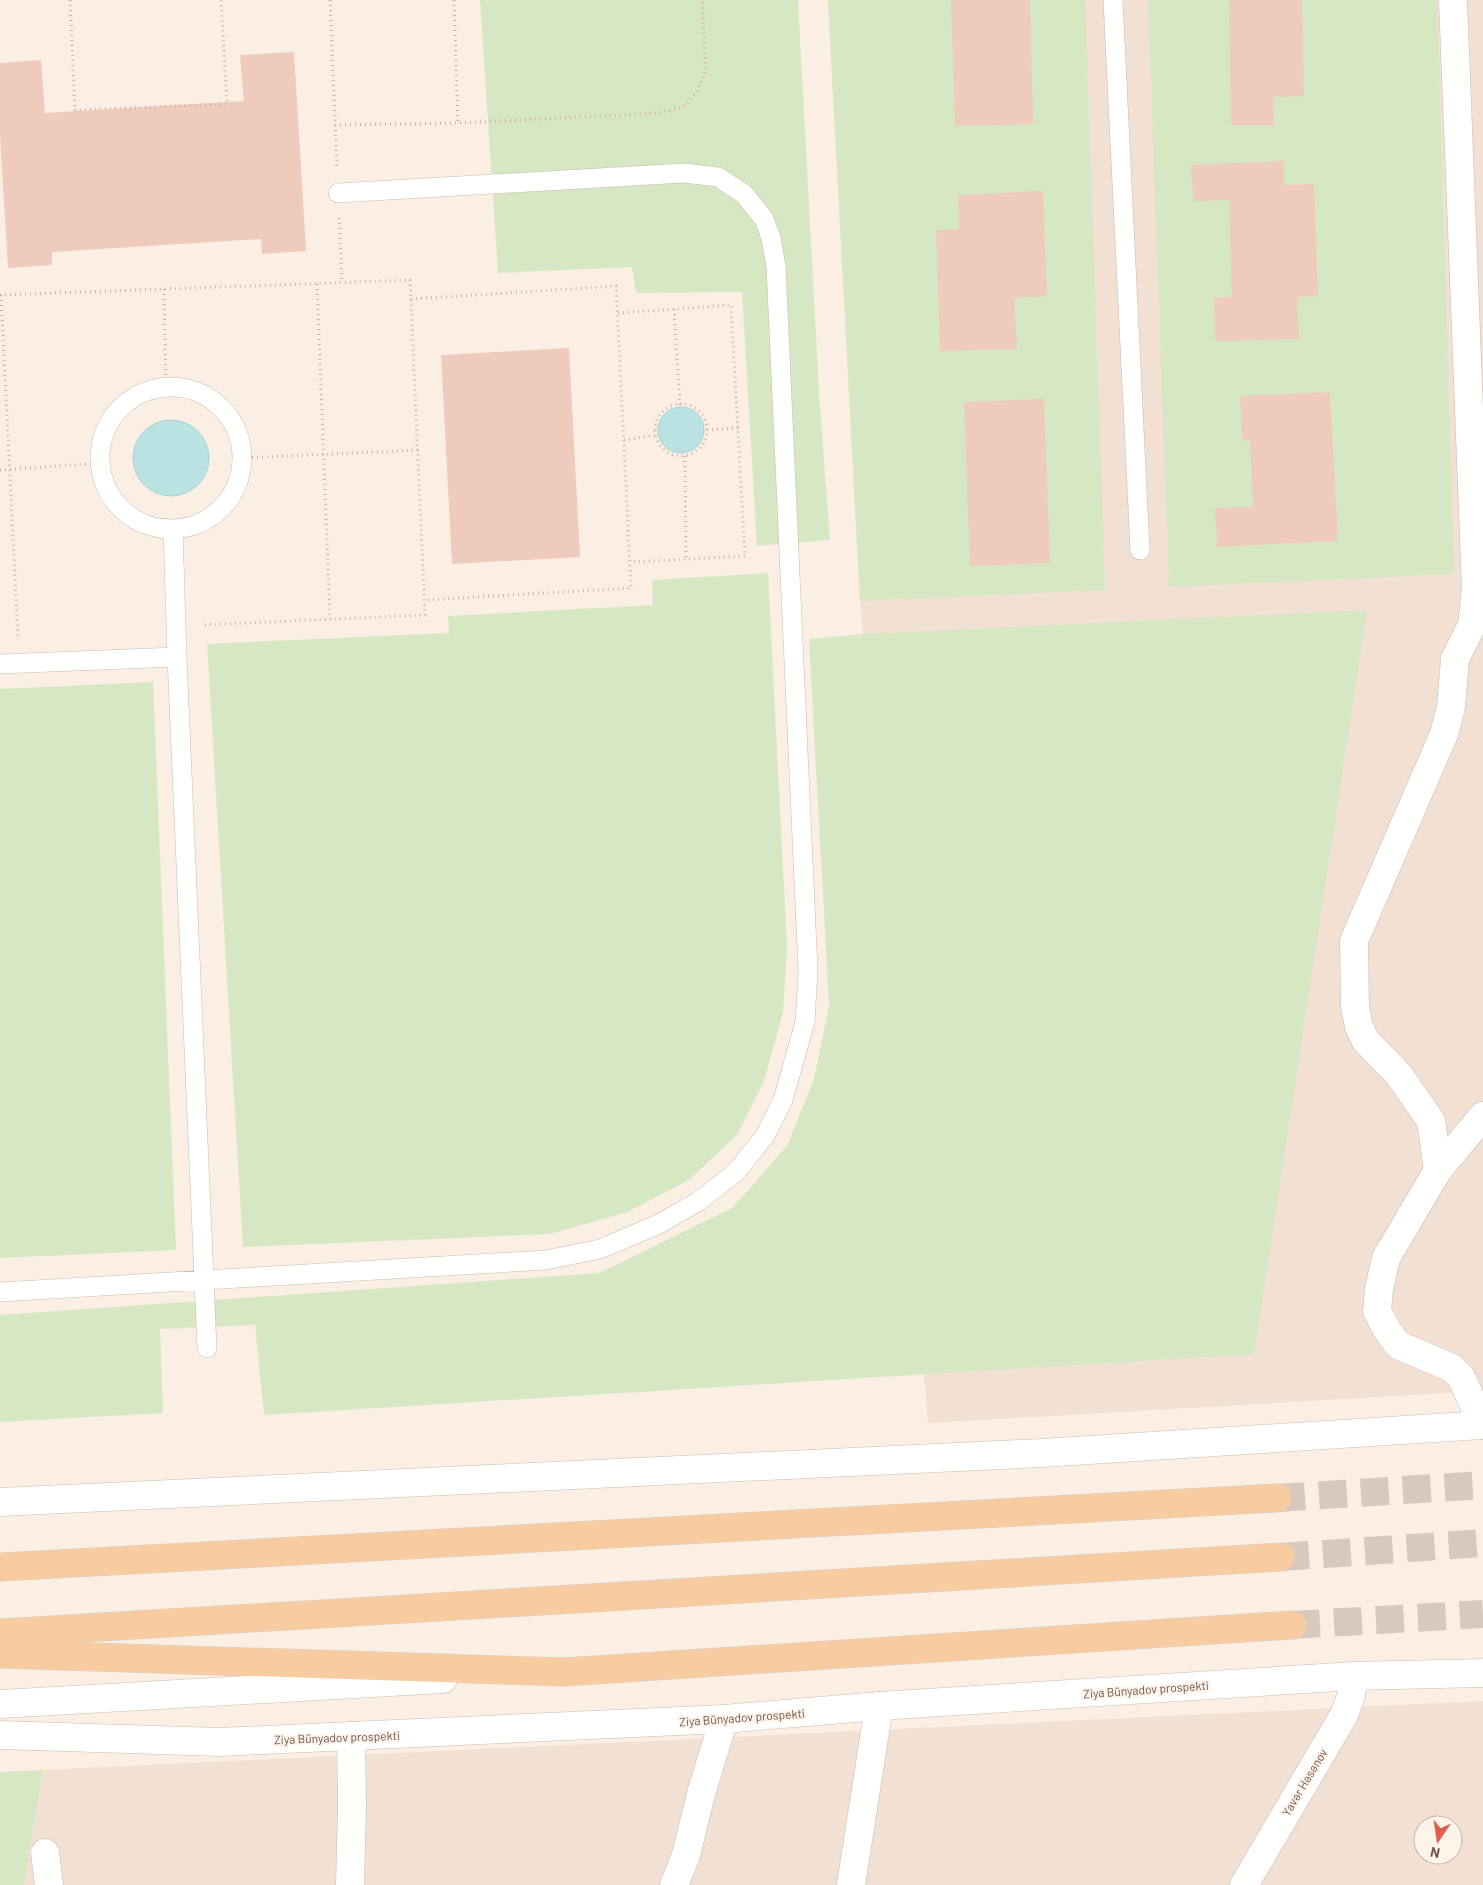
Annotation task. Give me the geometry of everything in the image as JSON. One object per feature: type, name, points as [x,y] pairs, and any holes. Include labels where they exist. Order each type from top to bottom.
[{"type":"main road","points":[[1438,1170],[1431,1121],[1399,1075],[1366,1041],[1359,1027],[1355,1006],[1354,942],[1444,734],[1451,707],[1455,659],[1472,625],[1476,588],[1453,0]]},
{"type":"main road","points":[[0,1502],[1042,1453],[1483,1425],[1461,1377],[1452,1368],[1398,1345],[1387,1330],[1378,1311],[1379,1289],[1386,1258],[1438,1170],[1483,1116]]},
{"type":"main road","points":[[0,1567],[1277,1498]]},
{"type":"main road","points":[[0,1633],[1281,1557]]},
{"type":"main road","points":[[0,1704],[564,1672],[1292,1625]]},
{"type":"main road","points":[[0,1654],[564,1672]]},
{"type":"main road","name":"Ziya Bünyadov prospekti","points":[[0,1735],[220,1742],[724,1719],[879,1706],[1354,1676],[1483,1672]]},
{"type":"main road","name":"Yavər Həsənov","points":[[1244,1885],[1344,1715],[1351,1696],[1354,1676]]},
{"type":"main road","points":[[851,1885],[879,1706]]},
{"type":"main road","points":[[674,1885],[686,1855],[702,1790],[724,1719]]},
{"type":"main road","points":[[350,1885],[351,1736]]},
{"type":"main road","points":[[45,1853],[49,1885]]},
{"type":"lane","points":[[1113,0],[1140,550]]},
{"type":"lane","points":[[0,1292],[546,1260],[600,1249],[659,1224],[699,1201],[736,1172],[765,1136],[783,1100],[805,1022],[808,970],[776,266],[772,238],[764,219],[744,194],[718,177],[684,173],[338,193]]},
{"type":"lane","points":[[182,387],[201,393],[221,407],[234,423],[242,447],[242,458],[241,472],[232,495],[219,512],[198,524],[173,529],[153,527],[130,517],[110,496],[101,473],[100,452],[106,428],[119,409],[139,394],[157,388],[182,387]]},
{"type":"lane","points":[[173,529],[176,657],[207,1348]]},
{"type":"lane","points":[[0,664],[176,657]]},
{"type":"path","points":[[70,0],[75,110],[227,104],[222,0]]},
{"type":"path","points":[[330,0],[342,283]]},
{"type":"path","points":[[454,0],[458,123]]},
{"type":"path","points":[[335,125],[458,123],[660,113],[683,107],[697,92],[706,71],[702,0]]},
{"type":"path","points":[[19,664],[0,295],[410,280],[425,615],[176,626]]},
{"type":"path","points":[[317,284],[330,619]]},
{"type":"path","points":[[411,299],[616,286],[630,562],[631,588],[425,600]]},
{"type":"path","points":[[164,289],[166,388]]},
{"type":"path","points":[[618,313],[731,305],[745,556],[630,562]]},
{"type":"path","points":[[674,309],[680,405]]},
{"type":"path","points":[[680,405],[695,408],[705,420],[707,430],[706,439],[702,447],[685,456],[671,455],[664,450],[656,435],[660,416],[671,406],[680,405]]},
{"type":"path","points":[[707,430],[738,428]]},
{"type":"path","points":[[624,440],[656,435]]},
{"type":"path","points":[[242,458],[419,450]]},
{"type":"path","points":[[685,456],[686,559]]},
{"type":"path","points":[[0,470],[100,463]]},
{"type":"shaded area","points":[[828,0],[1483,0],[1483,1391],[928,1423],[860,601]]},
{"type":"shaded area","points":[[1483,1701],[1483,1885],[24,1885],[43,1770]]},
{"type":"green space","points":[[480,0],[798,0],[819,393],[830,540],[757,546],[742,292],[636,293],[632,267],[498,273]]},
{"type":"green space","points":[[828,0],[1085,0],[1105,590],[860,601]]},
{"type":"green space","points":[[1148,0],[1437,0],[1454,574],[1169,587]]},
{"type":"green space","points":[[768,573],[787,947],[783,1012],[764,1081],[737,1135],[689,1180],[627,1212],[550,1234],[243,1247],[207,644],[449,633],[448,616],[653,605],[652,580]]},
{"type":"green space","points":[[1367,610],[1254,1354],[264,1415],[255,1325],[160,1329],[163,1413],[0,1422],[0,1315],[599,1273],[732,1208],[787,1146],[814,1079],[829,1006],[809,639],[864,634]]},
{"type":"green space","points":[[153,682],[176,1250],[0,1258],[0,689]]},
{"type":"green space","points":[[43,1770],[24,1885],[0,1885],[0,1772]]},
{"type":"water","points":[[681,407],[694,411],[700,417],[704,430],[700,443],[694,449],[681,453],[668,449],[662,443],[658,430],[662,417],[668,411]]},
{"type":"water","points":[[179,420],[192,426],[203,437],[209,450],[207,473],[192,490],[179,496],[163,496],[150,490],[135,473],[133,450],[139,437],[156,422]]},
{"type":"building","points":[[951,0],[1030,0],[1033,124],[955,126]]},
{"type":"building","points":[[1229,0],[1302,0],[1304,96],[1273,97],[1274,125],[1231,125]]},
{"type":"building","points":[[294,52],[306,251],[262,254],[261,239],[52,252],[52,265],[8,268],[0,135],[0,63],[41,60],[45,113],[244,101],[240,55]]},
{"type":"building","points":[[1284,161],[1284,185],[1314,184],[1318,296],[1297,297],[1299,339],[1215,341],[1214,298],[1232,297],[1229,200],[1193,201],[1191,165]]},
{"type":"building","points":[[1043,191],[1047,296],[1014,298],[1017,349],[940,351],[936,230],[959,229],[958,195]]},
{"type":"building","points":[[569,348],[580,557],[452,564],[441,355]]},
{"type":"building","points":[[1330,392],[1338,541],[1217,547],[1215,508],[1253,507],[1250,441],[1242,439],[1240,396]]},
{"type":"building","points":[[1044,399],[1050,563],[970,566],[964,402]]},
{"type":"tunnel","points":[[1277,1498],[1483,1485]]},
{"type":"tunnel","points":[[1281,1557],[1483,1543]]},
{"type":"tunnel","points":[[1292,1625],[1483,1614]]}]
